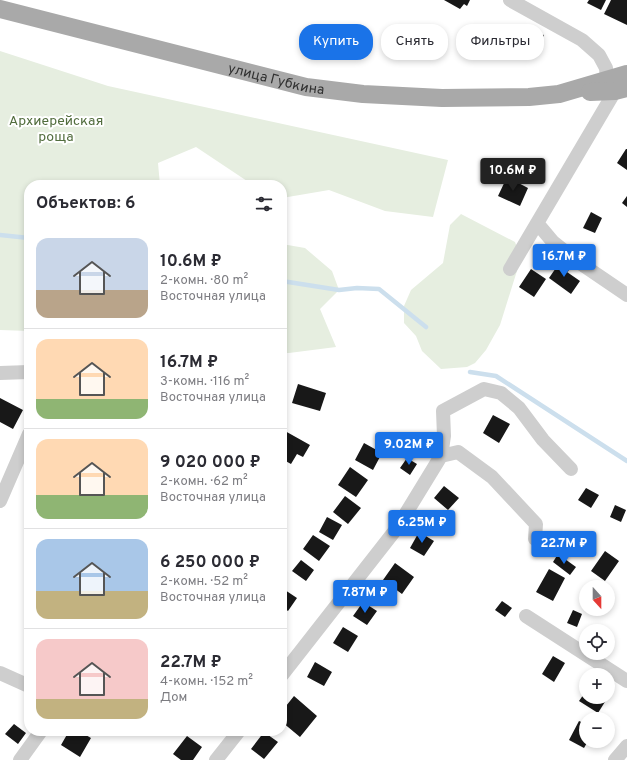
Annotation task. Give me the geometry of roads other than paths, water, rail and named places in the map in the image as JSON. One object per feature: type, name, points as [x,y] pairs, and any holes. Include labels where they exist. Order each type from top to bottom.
[{"type":"main road","name":"улица Губкина","points":[[0,9],[306,87],[363,94],[442,98],[529,97],[616,86],[627,74]]},
{"type":"street","points":[[510,0],[582,40],[599,55],[616,86],[510,269]]},
{"type":"street","points":[[537,223],[553,242],[627,295]]},
{"type":"street","points":[[0,373],[24,372]]},
{"type":"street","points":[[287,670],[397,528],[441,456],[444,436],[443,411],[484,390],[501,392],[519,408],[543,440],[571,469]]},
{"type":"street","points":[[0,501],[24,446]]},
{"type":"street","points":[[441,456],[458,452],[492,477],[536,524],[535,539]]},
{"type":"street","points":[[526,616],[627,681]]},
{"type":"street","points":[[0,673],[24,684]]},
{"type":"street","points":[[20,760],[37,736]]},
{"type":"street","points":[[216,760],[235,736]]},
{"type":"street","points":[[615,760],[627,746]]},
{"type":"waterway","points":[[0,235],[24,237]]},
{"type":"waterway","points":[[287,282],[339,290],[357,288],[379,289],[426,327]]},
{"type":"waterway","points":[[470,372],[496,376],[627,461]]},
{"type":"park label","name":"Архиерейская роща","points":[[56,128]]}]
